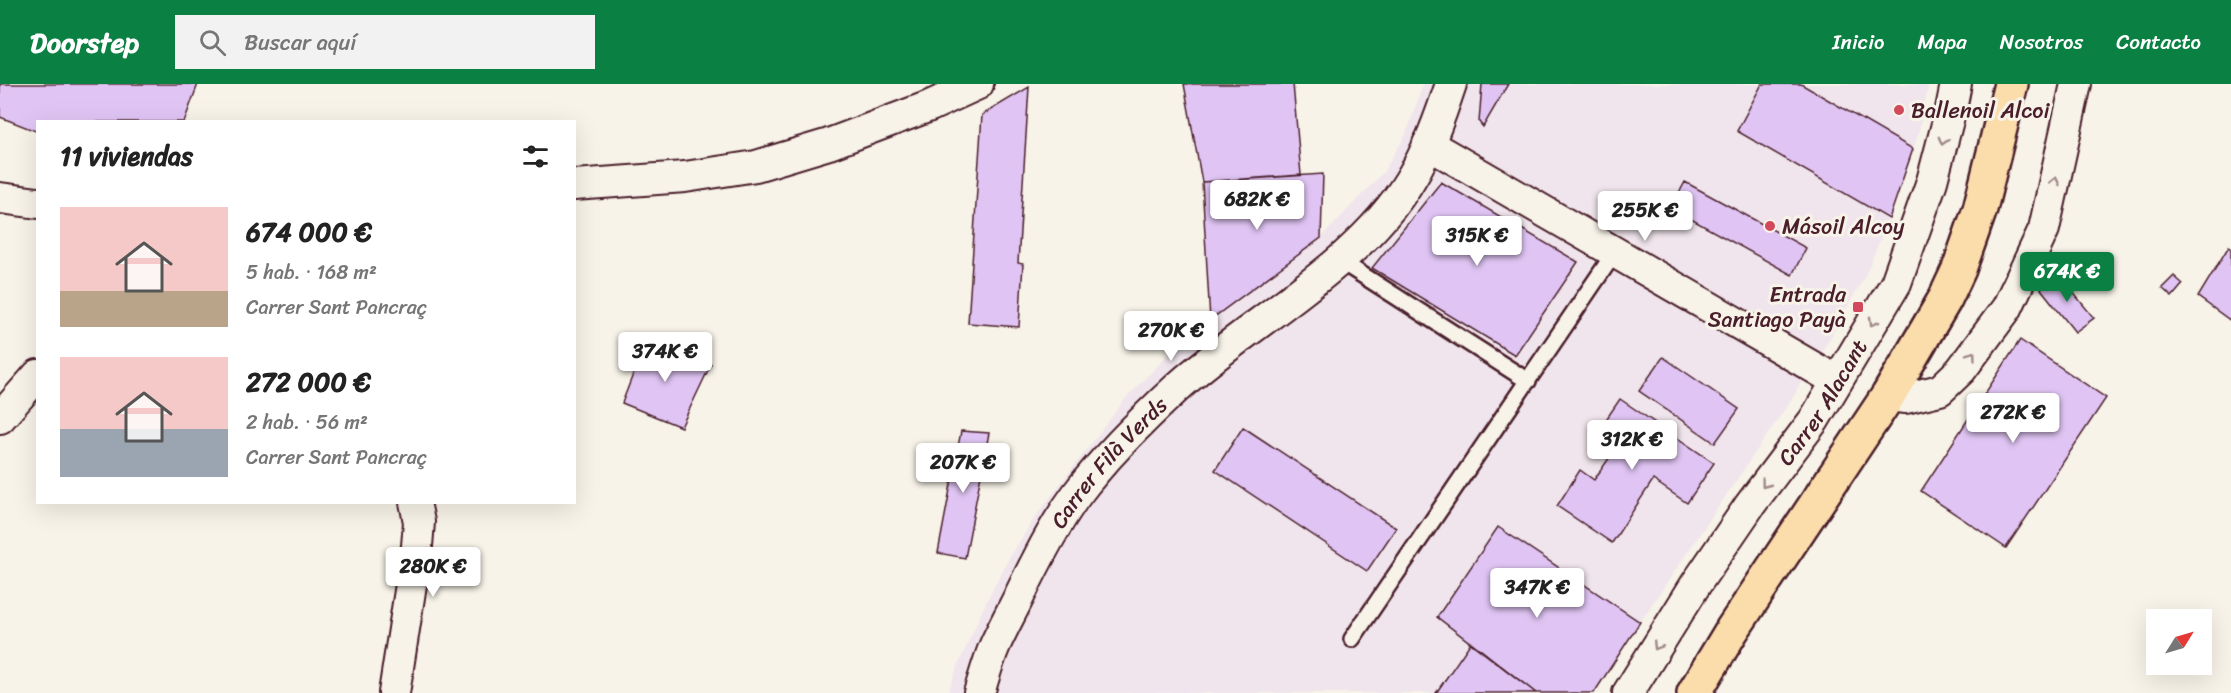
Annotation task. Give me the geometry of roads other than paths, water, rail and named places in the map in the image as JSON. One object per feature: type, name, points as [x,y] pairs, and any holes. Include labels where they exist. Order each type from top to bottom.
[{"type":"main road","points":[[1694,693],[1732,630],[1888,396],[1927,331],[1959,269],[1980,209],[2011,84]]},
{"type":"street","points":[[576,184],[685,177],[756,166],[830,144],[930,106],[978,84]]},
{"type":"street","name":"Carrer Filà Verds","points":[[979,693],[994,647],[1049,537],[1077,494],[1139,423],[1235,339],[1339,260],[1389,209],[1410,180],[1428,144],[1451,84]]},
{"type":"street","name":"Carrer Alacant","points":[[1628,693],[1696,584],[1750,505],[1814,420],[1896,283],[1932,181],[1956,84]]},
{"type":"street","points":[[1888,396],[1906,398],[1940,390],[1961,370],[2007,308],[2044,229],[2076,84]]},
{"type":"street","points":[[1428,144],[1837,381]]},
{"type":"street","points":[[0,198],[36,203]]},
{"type":"street","points":[[0,418],[36,377]]},
{"type":"street","points":[[394,693],[417,546],[419,522],[415,504]]},
{"type":"lane","points":[[1352,639],[1615,252]]},
{"type":"lane","points":[[1339,260],[1528,381]]},
{"type":"place","name":"Ballenoil Alcoi","points":[[1899,110]]},
{"type":"place","name":"Másoil Alcoy","points":[[1770,226]]},
{"type":"place","name":"Entrada Santiago Payà","points":[[1858,307]]}]
